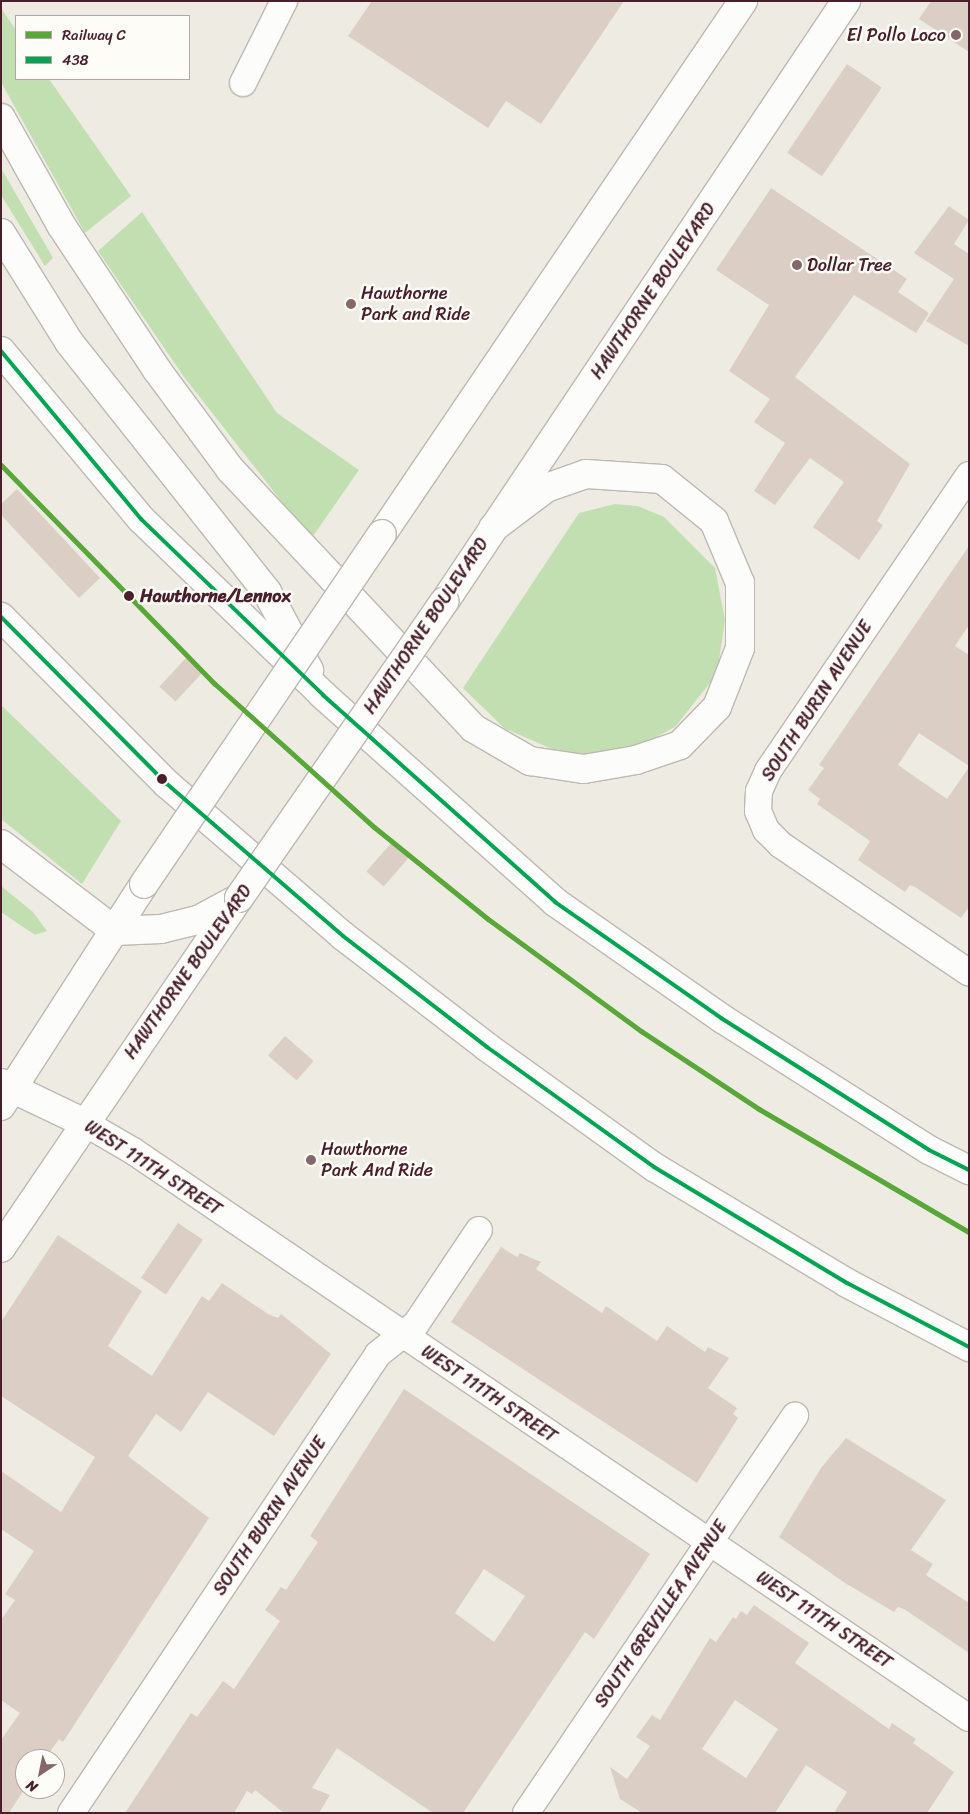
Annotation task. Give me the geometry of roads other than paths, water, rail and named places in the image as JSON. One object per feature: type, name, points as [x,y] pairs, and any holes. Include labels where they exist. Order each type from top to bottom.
[{"type":"main road","points":[[5,1092],[743,1]]},
{"type":"main road","name":"HAWTHORNE BOULEVARD","points":[[1,1248],[85,1124],[206,927],[239,898],[445,601],[846,1]]},
{"type":"main road","points":[[1,118],[61,225],[157,370],[230,469],[473,728],[530,761],[584,769],[636,760],[680,745],[717,707],[740,648],[740,582],[714,521],[662,479],[586,474],[546,488],[493,528]]},
{"type":"main road","points":[[1,233],[69,342],[266,592],[323,695]]},
{"type":"main road","points":[[1,351],[142,519],[323,695],[555,902],[721,1018],[929,1150],[969,1170]]},
{"type":"main road","points":[[1,617],[167,784],[343,936],[487,1047],[654,1167],[847,1283],[969,1346]]},
{"type":"main road","points":[[1,844],[115,931],[206,927]]},
{"type":"main road","name":"WEST 111TH STREET","points":[[5,1092],[85,1124]]},
{"type":"street","points":[[243,83],[284,1]]},
{"type":"street","name":"SOUTH BURIN AVENUE","points":[[969,475],[768,771],[759,791],[758,811],[766,830],[781,845],[969,973]]},
{"type":"street","name":"WEST 111TH STREET","points":[[85,1124],[133,1151],[401,1335],[969,1718]]},
{"type":"street","name":"SOUTH BURIN AVENUE","points":[[71,1813],[378,1354],[416,1324],[479,1230]]},
{"type":"street","name":"SOUTH GREVILLEA AVENUE","points":[[526,1813],[795,1415]]},
{"type":"rail line","name":"C","points":[[1,465],[215,684],[374,827],[488,919],[641,1031],[759,1109],[969,1232]]},
{"type":"place","name":"El Pollo Loco","points":[[956,35]]},
{"type":"place","name":"Dollar Tree","points":[[797,265]]},
{"type":"place","name":"Hawthorne Park and Ride","points":[[351,304]]},
{"type":"place","name":"Hawthorne/Lennox","points":[[129,596]]},
{"type":"place","name":"Hawthorne Park And Ride","points":[[311,1160]]}]
